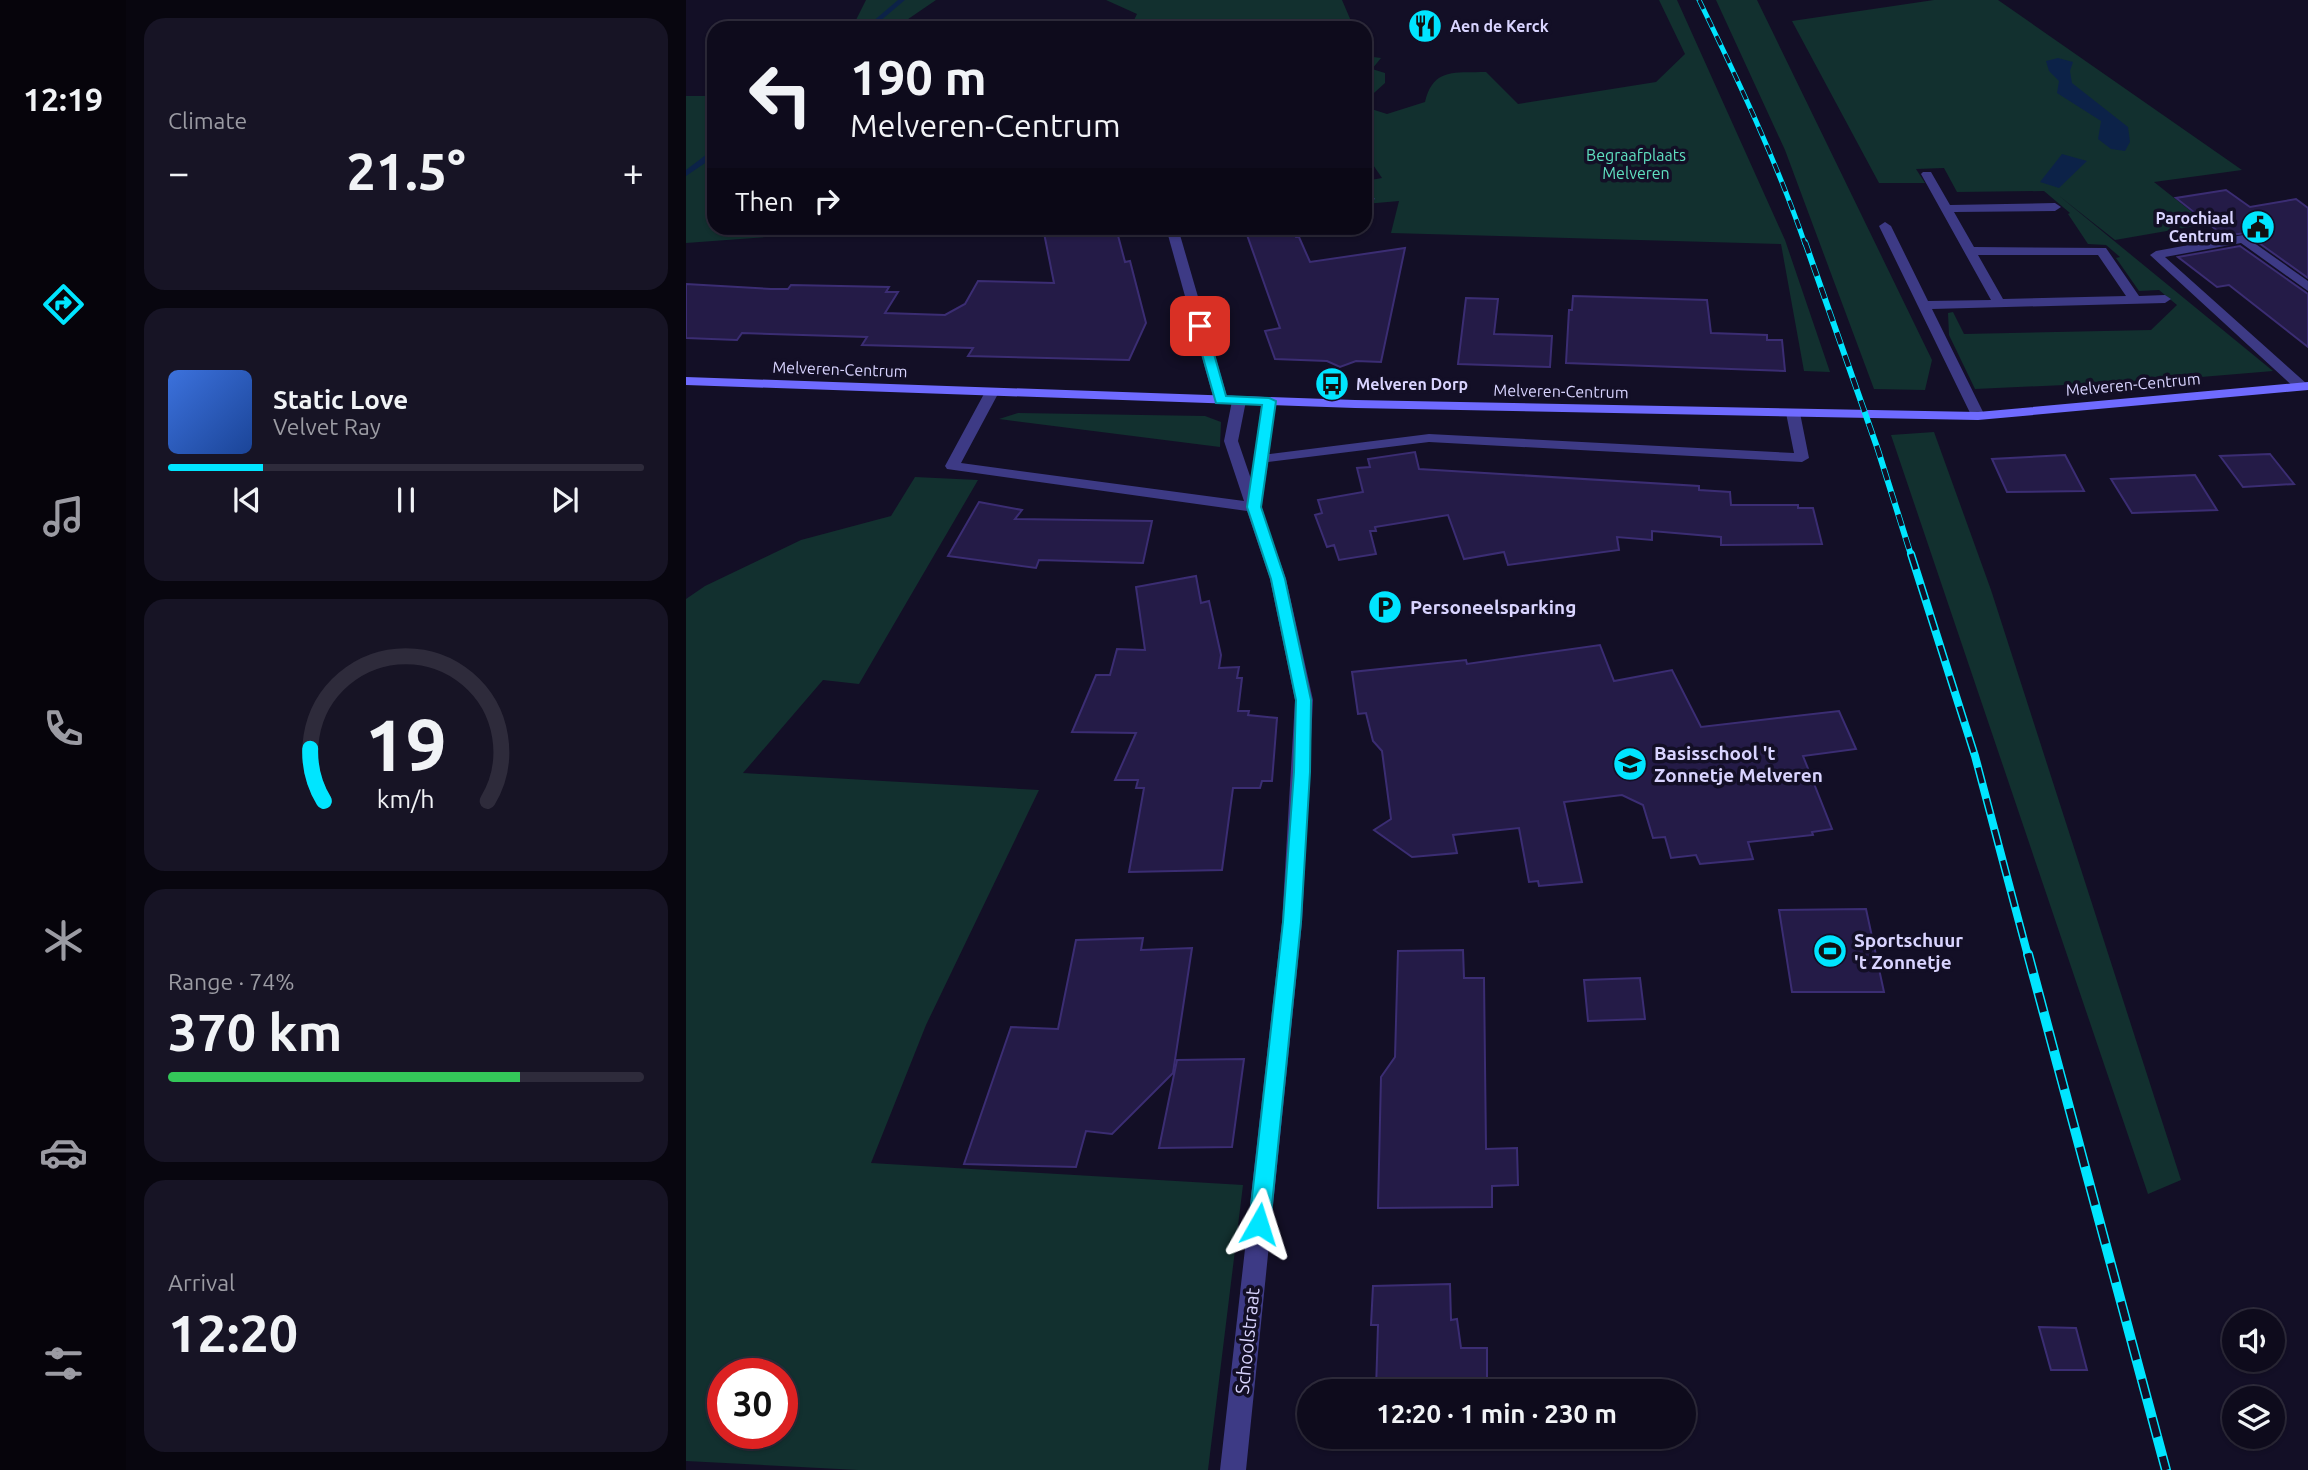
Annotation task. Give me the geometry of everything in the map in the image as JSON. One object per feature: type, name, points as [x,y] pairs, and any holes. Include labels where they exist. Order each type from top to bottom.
[{"type":"main road","name":"Melveren-Centrum","points":[[686,381],[1239,401],[1978,416],[2305,387]]},
{"type":"street","points":[[1927,174],[2000,305]]},
{"type":"street","points":[[1947,209],[2055,208]]},
{"type":"street","points":[[1885,226],[1978,416]]},
{"type":"street","points":[[1176,235],[1221,400]]},
{"type":"street","points":[[2305,387],[2249,342],[2155,255],[2243,239],[2308,287]]},
{"type":"street","points":[[1971,251],[2102,251],[2135,300]]},
{"type":"street","points":[[1923,305],[2165,299]]},
{"type":"street","points":[[992,392],[952,466],[1254,507]]},
{"type":"street","name":"Schoolstraat","points":[[1233,1470],[1292,922],[1304,700],[1278,579],[1230,441],[1239,401]]},
{"type":"street","name":"Schoolstraat","points":[[1254,507],[1269,401]]},
{"type":"street","points":[[1260,459],[1429,438],[1802,458],[1793,413]]},
{"type":"green space","points":[[866,0],[936,0],[905,21],[856,20]]},
{"type":"green space","points":[[1106,0],[1342,0],[1351,21],[1134,21],[1137,14]]},
{"type":"green space","name":"Begraafplaats Melveren","points":[[1659,0],[1677,0],[1785,240],[1830,372],[1804,371],[1781,244],[1391,233],[1399,201],[1372,203],[1372,180],[1382,178],[1372,163],[1372,109],[1387,114],[1425,102],[1429,91],[1440,77],[1456,73],[1486,72],[1518,104],[1656,82],[1685,54]]},
{"type":"green space","points":[[1716,0],[1757,0],[1932,360],[1925,390],[1874,389],[1785,150]]},
{"type":"green space","points":[[1934,0],[1998,0],[2242,170],[2154,182],[2207,224],[2115,240],[2058,195],[2273,371],[2153,381],[1975,389],[1949,335],[1948,313],[1953,312],[1964,334],[2151,330],[2177,305],[2159,290],[2139,291],[2116,258],[2120,257],[2106,245],[2088,244],[2068,214],[2070,213],[2044,191],[1957,192],[1944,168],[1916,169],[1925,183],[1879,183],[1792,21]]},
{"type":"green space","points":[[1372,57],[1381,58],[1372,69]]},
{"type":"green space","points":[[1372,69],[1385,73],[1385,83],[1372,95]]},
{"type":"green space","points":[[686,96],[707,96],[707,235],[793,235],[686,243]]},
{"type":"green space","points":[[1018,413],[1205,416],[1221,422],[1220,447],[999,419]]},
{"type":"green space","points":[[1934,432],[1991,590],[2181,1180],[2148,1194],[1891,435]]},
{"type":"green space","points":[[915,477],[978,480],[859,684],[823,680],[743,773],[1039,790],[926,1025],[871,1163],[1243,1185],[1208,1470],[858,1470],[686,1461],[686,599],[705,586],[801,540],[891,516]]},
{"type":"water","points":[[2058,58],[2073,62],[2070,71],[2072,83],[2128,127],[2130,142],[2125,151],[2111,149],[2098,139],[2101,121],[2057,93],[2059,81],[2049,71],[2046,61]]},
{"type":"water","points":[[2062,154],[2087,161],[2059,188],[2040,182]]},
{"type":"building","points":[[2226,190],[2250,207],[2296,199],[2308,208],[2308,278],[2245,233],[2224,236],[2176,198]]},
{"type":"building","points":[[1044,235],[1118,235],[1125,262],[1130,261],[1146,323],[1129,360],[968,356],[973,348],[862,345],[867,337],[742,333],[737,340],[686,338],[686,284],[771,289],[788,289],[791,285],[889,287],[886,292],[898,292],[885,313],[945,315],[965,304],[978,281],[1054,283]]},
{"type":"building","points":[[1247,235],[1295,235],[1299,237],[1310,262],[1405,248],[1381,362],[1356,361],[1340,367],[1327,361],[1275,359],[1265,331],[1280,328]]},
{"type":"building","points":[[2240,246],[2308,294],[2308,347],[2229,285],[2217,287],[2178,257]]},
{"type":"building","points":[[1573,296],[1707,300],[1711,333],[1767,335],[1767,340],[1782,340],[1785,371],[1566,363],[1569,310],[1572,310]]},
{"type":"building","points":[[1466,298],[1498,299],[1494,334],[1552,336],[1550,367],[1458,364]]},
{"type":"building","points":[[1415,452],[1419,469],[1699,486],[1699,490],[1730,492],[1731,505],[1798,505],[1798,508],[1813,508],[1822,544],[1721,545],[1721,537],[1652,531],[1652,540],[1617,537],[1619,550],[1508,565],[1504,552],[1464,559],[1448,515],[1375,527],[1376,531],[1370,531],[1376,554],[1339,560],[1334,545],[1327,547],[1315,515],[1322,513],[1318,500],[1363,492],[1357,468],[1370,467],[1368,459]]},
{"type":"building","points":[[2270,454],[2294,484],[2243,487],[2220,456]]},
{"type":"building","points":[[2065,455],[2084,491],[2007,492],[1992,459]]},
{"type":"building","points":[[2195,475],[2217,510],[2132,513],[2111,479]]},
{"type":"building","points":[[979,502],[1022,510],[1015,519],[1152,521],[1143,563],[1039,560],[1036,568],[948,556]]},
{"type":"building","points":[[1196,576],[1201,603],[1209,601],[1221,655],[1219,668],[1239,667],[1237,678],[1242,678],[1238,711],[1249,711],[1248,715],[1277,718],[1272,781],[1262,781],[1260,788],[1233,788],[1222,870],[1129,872],[1144,788],[1136,788],[1138,780],[1115,780],[1136,733],[1072,732],[1096,675],[1110,675],[1117,649],[1145,650],[1136,587]]},
{"type":"building","points":[[1600,645],[1614,681],[1672,670],[1701,727],[1839,711],[1856,749],[1803,756],[1832,829],[1812,832],[1813,835],[1748,842],[1753,859],[1700,864],[1696,855],[1671,858],[1665,837],[1653,838],[1643,805],[1622,795],[1564,802],[1582,882],[1539,886],[1538,881],[1529,882],[1519,828],[1453,835],[1457,853],[1412,857],[1374,830],[1391,819],[1382,751],[1373,741],[1366,713],[1358,714],[1352,672],[1466,660],[1467,664]]},
{"type":"building","name":"Sportschuur 't Zonnetje","points":[[1866,909],[1884,992],[1792,992],[1779,910]]},
{"type":"building","points":[[1143,938],[1141,950],[1192,948],[1173,1073],[1112,1134],[1086,1131],[1076,1167],[964,1164],[1011,1027],[1058,1029],[1076,940]]},
{"type":"building","points":[[1463,950],[1464,978],[1484,978],[1486,1149],[1517,1148],[1518,1185],[1492,1186],[1492,1207],[1378,1208],[1381,1077],[1395,1057],[1398,951]]},
{"type":"building","points":[[1640,978],[1645,1019],[1588,1021],[1584,980]]},
{"type":"building","points":[[1244,1059],[1232,1147],[1159,1148],[1177,1060]]},
{"type":"building","points":[[1450,1284],[1451,1320],[1457,1319],[1461,1348],[1487,1348],[1487,1379],[1376,1379],[1378,1325],[1371,1325],[1373,1286]]},
{"type":"building","points":[[2039,1327],[2076,1328],[2087,1370],[2051,1370]]},
{"type":"waterway","points":[[876,21],[902,0]]},
{"type":"waterway","points":[[686,174],[707,158]]},
{"type":"railway","points":[[1699,0],[1769,151],[1805,244]]},
{"type":"railway","points":[[1805,242],[1878,450],[1911,555]]},
{"type":"railway","points":[[1911,554],[1975,756],[2028,956]]},
{"type":"railway","points":[[2028,954],[2166,1470]]},
{"type":"place","name":"Aen de Kerck","points":[[1425,26]]},
{"type":"place","name":"Parochiaal Centrum","points":[[2258,227]]},
{"type":"place","name":"Melveren Dorp","points":[[1332,384]]},
{"type":"place","name":"Personeelsparking","points":[[1385,607]]},
{"type":"place","name":"Basisschool 't Zonnetje Melveren","points":[[1630,764]]},
{"type":"place","name":"Sportschuur 't Zonnetje","points":[[1830,951]]},
{"type":"route","points":[[1200,326],[1221,400],[1269,401],[1254,507],[1278,579],[1304,700],[1292,922],[1259,1224]]}]
